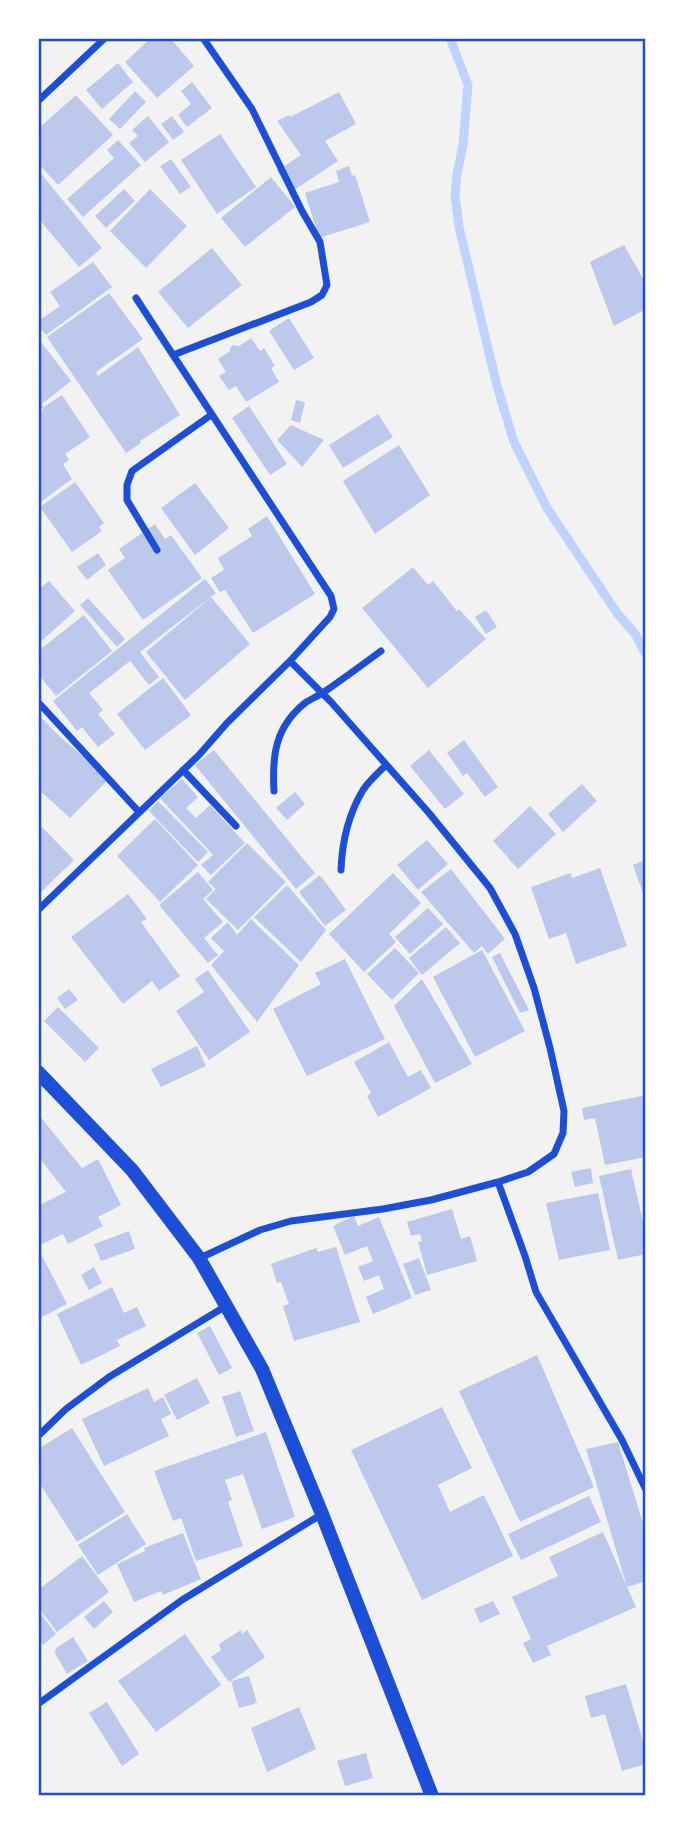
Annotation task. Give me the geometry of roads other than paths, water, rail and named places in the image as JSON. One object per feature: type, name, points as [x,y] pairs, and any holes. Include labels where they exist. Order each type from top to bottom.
[{"type":"main road","points":[[38,1072],[132,1170],[199,1258],[262,1369],[322,1514],[432,1796]]},
{"type":"street","points":[[38,101],[104,38]]},
{"type":"street","points":[[173,355],[311,302],[322,295],[327,285],[320,242],[252,109],[203,38]]},
{"type":"street","points":[[38,910],[199,755],[227,723],[290,661],[330,617],[334,609],[331,596],[136,298]]},
{"type":"street","points":[[157,550],[127,500],[127,485],[132,471],[211,415]]},
{"type":"street","points":[[274,791],[272,761],[287,723],[307,701],[381,651]]},
{"type":"street","points":[[199,1258],[260,1230],[291,1221],[431,1200],[528,1172],[554,1154],[563,1133],[564,1111],[538,1000],[515,934],[490,888],[429,813],[290,661]]},
{"type":"street","points":[[38,702],[139,812]]},
{"type":"street","points":[[341,870],[342,845],[348,824],[364,789],[386,765]]},
{"type":"street","points":[[183,770],[236,826]]},
{"type":"street","points":[[498,1182],[536,1292],[622,1440],[646,1490]]},
{"type":"street","points":[[38,1436],[66,1409],[109,1377],[227,1306]]},
{"type":"street","points":[[38,1704],[182,1600],[322,1514]]},
{"type":"waterway","points":[[450,38],[468,85],[455,195],[459,227],[497,386],[514,442],[547,508],[617,613],[636,635],[646,655]]}]
